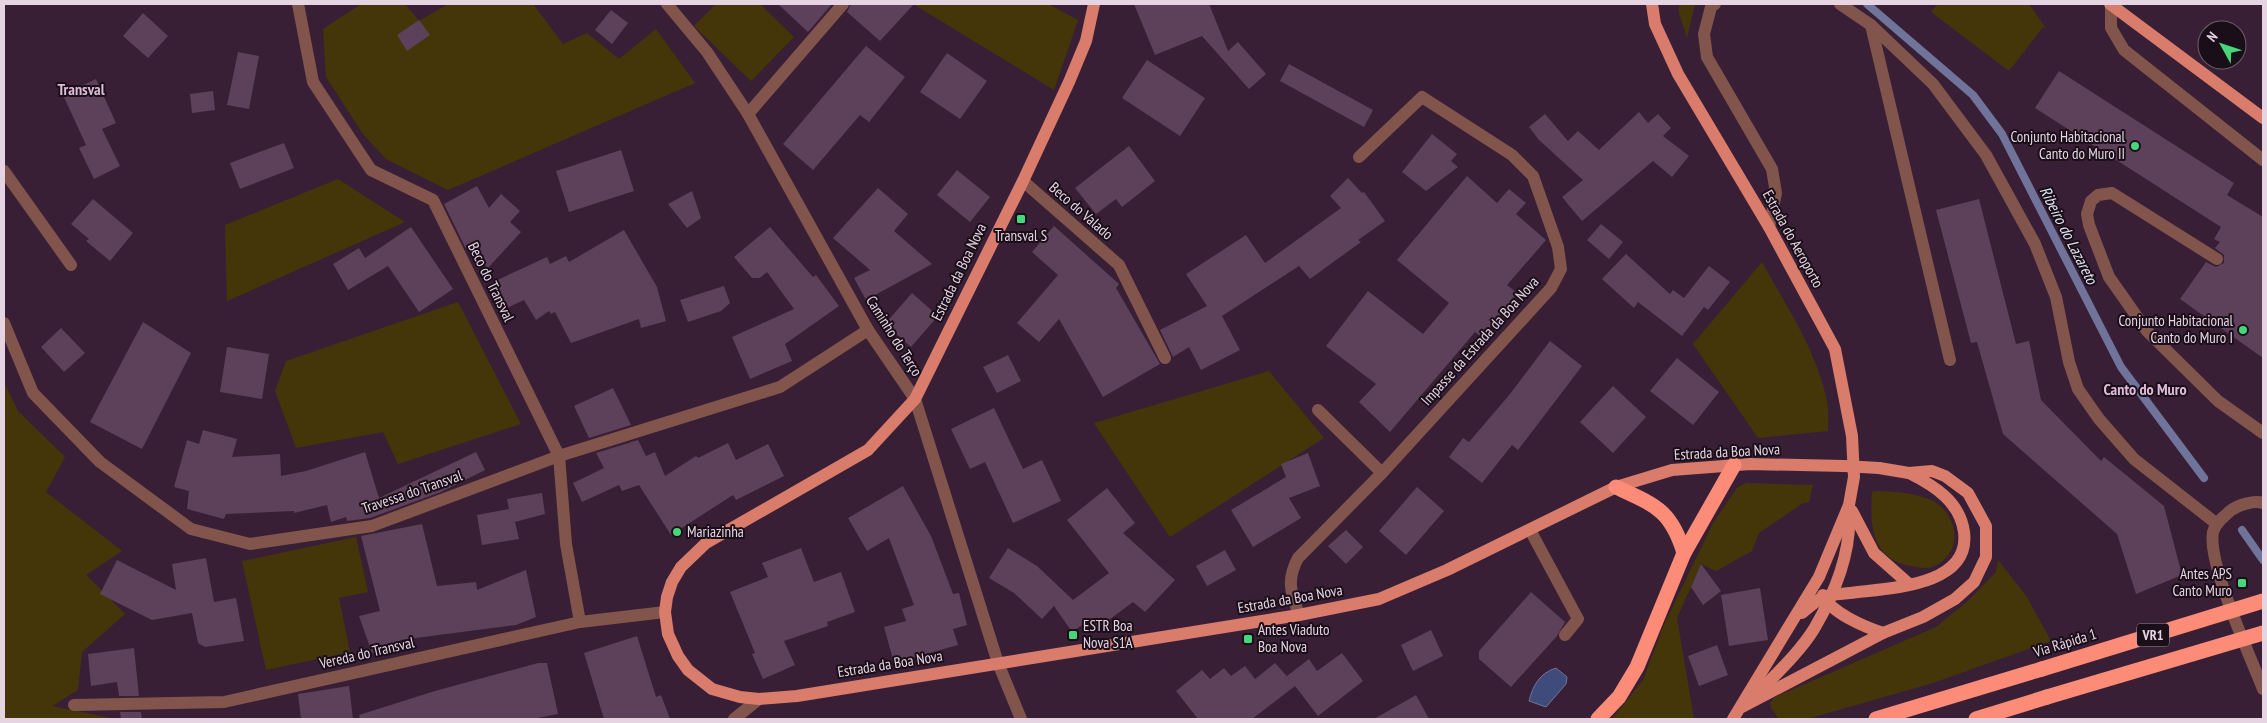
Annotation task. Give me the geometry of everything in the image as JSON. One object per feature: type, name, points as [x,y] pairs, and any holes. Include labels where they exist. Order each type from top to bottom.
[{"type":"highway","points":[[1598,719],[1618,697],[1637,667],[1684,554],[1734,465]]},
{"type":"highway","points":[[1616,487],[1656,506],[1673,524],[1684,554]]},
{"type":"highway","name":"Via Rápida 1","points":[[1876,719],[2263,601]]},
{"type":"highway","name":"VR1","points":[[1976,719],[2263,633]]},
{"type":"highway","points":[[2015,719],[2047,697]]},
{"type":"main road","name":"Estrada da Boa Nova","points":[[1094,4],[1086,41],[1069,82],[1023,181],[915,398],[868,450],[706,542],[680,567],[670,590],[665,612],[668,634],[678,656],[688,670],[712,689],[740,698],[759,699],[797,696],[1299,615],[1379,598],[1447,570],[1616,487],[1672,470],[1750,464],[1879,468],[1909,473],[1932,472],[1944,476],[1968,493],[1986,526],[1986,557],[1974,582],[1955,599],[1923,617],[1883,633],[1742,707]]},
{"type":"main road","name":"Estrada do Aeroporto","points":[[1652,4],[1655,24],[1678,74],[1769,227],[1835,349],[1852,436],[1854,477],[1849,505],[1819,577],[1742,707]]},
{"type":"main road","points":[[2110,4],[2262,114]]},
{"type":"main road","name":"Estrada da Boa Nova","points":[[1827,598],[1938,578],[1950,569],[1963,553],[1965,534],[1962,516],[1950,501],[1928,483],[1909,473]]},
{"type":"main road","name":"Estrada do Aeroporto","points":[[1742,707],[1788,661],[1813,630],[1845,555],[1850,529],[1849,505]]},
{"type":"main road","points":[[1849,505],[1874,553],[1909,584]]},
{"type":"main road","points":[[1819,577],[1827,598],[1860,625],[1883,633]]},
{"type":"main road","points":[[1797,616],[1827,598]]},
{"type":"main road","points":[[1733,719],[1742,707]]},
{"type":"street","name":"Beco do Transval","points":[[298,4],[313,82],[371,170],[433,200],[559,456],[566,544],[580,622]]},
{"type":"street","name":"Caminho do Terço","points":[[667,4],[707,52],[748,114],[868,330],[915,398],[998,663],[1021,719]]},
{"type":"street","points":[[748,114],[843,4]]},
{"type":"street","points":[[1715,4],[1711,7],[1704,34],[1707,57],[1772,169],[1776,193],[1769,227]]},
{"type":"street","points":[[1840,4],[1871,25],[1933,84],[1986,155],[2035,244],[2056,297],[2069,362],[2078,389],[2099,419],[2134,459],[2217,524]]},
{"type":"street","points":[[2110,4],[2111,28],[2124,50],[2263,160]]},
{"type":"street","points":[[1871,25],[1950,360]]},
{"type":"street","name":"Impasse da Estrada da Boa Nova","points":[[1299,615],[1290,587],[1291,572],[1298,558],[1382,473],[1551,288],[1561,269],[1558,247],[1533,176],[1512,155],[1422,97],[1359,157]]},
{"type":"street","points":[[4,171],[71,265]]},
{"type":"street","name":"Beco do Valado","points":[[1023,181],[1119,265],[1165,358]]},
{"type":"street","points":[[2217,259],[2112,193],[2098,195],[2091,201],[2087,214],[2089,225],[2110,278],[2147,331],[2218,401],[2263,433]]},
{"type":"street","name":"Travessa do Transval","points":[[4,323],[34,393],[100,462],[191,529],[250,544],[372,526],[559,456],[780,387],[868,330]]},
{"type":"street","points":[[1318,410],[1382,473]]},
{"type":"street","points":[[2263,503],[2243,505],[2232,510],[2217,524],[2213,531],[2212,550],[2215,564],[2263,689]]},
{"type":"street","points":[[1530,530],[1578,619],[1565,635]]},
{"type":"street","name":"Vereda do Transval","points":[[74,705],[224,702],[580,622],[665,612]]},
{"type":"street","points":[[734,719],[759,699]]},
{"type":"shaded area","points":[[361,4],[405,4],[419,21],[448,4],[533,4],[563,44],[587,33],[619,59],[656,29],[695,83],[448,190],[386,159],[363,134],[326,77],[323,29]]},
{"type":"shaded area","points":[[716,4],[760,4],[794,37],[751,81],[694,26]]},
{"type":"shaded area","points":[[913,4],[1048,4],[1078,20],[1054,90]]},
{"type":"shaded area","points":[[1679,4],[1695,4],[1687,38],[1679,13]]},
{"type":"shaded area","points":[[1937,4],[2029,4],[2047,30],[2043,27],[2009,71],[1931,12]]},
{"type":"shaded area","points":[[338,179],[405,222],[227,301],[225,225]]},
{"type":"shaded area","points":[[1762,262],[1800,329],[1816,364],[1827,401],[1828,431],[1758,438],[1693,344]]},
{"type":"shaded area","points":[[458,302],[521,424],[398,464],[383,432],[296,448],[275,391],[286,361]]},
{"type":"shaded area","points":[[1269,371],[1324,438],[1170,537],[1094,423]]},
{"type":"shaded area","points":[[4,382],[18,411],[65,457],[46,492],[122,551],[86,575],[125,614],[82,652],[78,690],[52,706],[116,719],[4,719]]},
{"type":"shaded area","points":[[1746,483],[1813,485],[1809,502],[1803,503],[1759,533],[1752,551],[1716,571],[1701,564],[1677,618],[1694,719],[1612,719],[1643,680],[1663,627],[1713,523],[1737,488]]},
{"type":"shaded area","points":[[1872,492],[1916,495],[1938,504],[1945,511],[1954,529],[1952,547],[1948,556],[1937,565],[1926,568],[1898,562],[1888,556],[1876,539],[1873,528]]},
{"type":"shaded area","points":[[356,537],[368,592],[339,598],[350,652],[266,670],[242,561]]},
{"type":"shaded area","points":[[1998,560],[2027,597],[2051,641],[1933,683],[1807,719],[1779,719],[1771,708],[1770,703],[1775,697],[1936,627],[1969,600],[1996,572]]},
{"type":"water","points":[[1556,668],[1567,677],[1566,684],[1546,707],[1529,701],[1541,676]]},
{"type":"building","points":[[778,4],[832,4],[808,32]]},
{"type":"building","points":[[851,4],[914,4],[880,41],[847,12]]},
{"type":"building","points":[[1134,4],[1209,4],[1228,51],[1238,42],[1266,74],[1249,89],[1202,36],[1155,55]]},
{"type":"building","points":[[611,10],[628,23],[612,44],[595,30]]},
{"type":"building","points":[[143,13],[168,36],[148,58],[123,36]]},
{"type":"building","points":[[419,20],[430,35],[407,51],[397,35]]},
{"type":"building","points":[[866,46],[905,77],[869,122],[860,115],[813,170],[783,144]]},
{"type":"building","points":[[238,52],[259,56],[249,109],[227,105]]},
{"type":"building","points":[[947,53],[987,81],[960,119],[920,92]]},
{"type":"building","points":[[1147,60],[1205,98],[1180,136],[1122,98]]},
{"type":"building","points":[[1289,64],[1373,110],[1364,127],[1280,81]]},
{"type":"building","points":[[2059,71],[2234,183],[2227,195],[2263,217],[2263,358],[2180,299],[2206,262],[2216,267],[2224,263],[2224,255],[2215,248],[2220,242],[2214,239],[2221,227],[2035,108]]},
{"type":"building","points":[[96,79],[116,123],[102,129],[120,166],[94,179],[79,148],[86,145],[63,95]]},
{"type":"building","points":[[213,91],[215,110],[192,113],[190,94]]},
{"type":"building","points":[[1639,112],[1648,123],[1658,114],[1671,128],[1663,136],[1689,156],[1672,177],[1653,161],[1582,221],[1562,197],[1583,180],[1539,140],[1529,127],[1545,114],[1568,141],[1578,131],[1599,150]]},
{"type":"building","points":[[1432,134],[1457,154],[1451,161],[1458,167],[1426,191],[1402,172]]},
{"type":"building","points":[[284,143],[294,168],[240,189],[230,163]]},
{"type":"building","points":[[1129,146],[1155,181],[1122,207],[1116,199],[1096,214],[1075,188]]},
{"type":"building","points":[[621,150],[634,191],[569,212],[556,171]]},
{"type":"building","points":[[957,170],[990,197],[970,222],[937,195]]},
{"type":"building","points":[[1467,176],[1497,203],[1509,189],[1526,203],[1516,214],[1546,240],[1507,285],[1517,293],[1482,337],[1475,332],[1390,432],[1359,402],[1376,384],[1326,346],[1368,291],[1423,334],[1449,303],[1397,260]]},
{"type":"building","points":[[1348,178],[1362,193],[1364,192],[1385,221],[1358,240],[1361,242],[1310,279],[1299,266],[1222,316],[1240,350],[1201,370],[1189,347],[1173,357],[1160,330],[1207,306],[1186,274],[1246,235],[1265,263],[1341,208],[1330,196]]},
{"type":"building","points":[[477,186],[489,208],[501,194],[520,211],[510,222],[521,232],[487,269],[485,264],[465,247],[444,204]]},
{"type":"building","points":[[878,188],[908,214],[894,231],[932,264],[866,300],[854,278],[870,270],[833,238]]},
{"type":"building","points":[[692,191],[701,218],[687,228],[668,204]]},
{"type":"building","points":[[93,199],[133,233],[110,261],[86,241],[89,239],[71,224]]},
{"type":"building","points":[[1979,199],[2016,344],[2029,341],[2041,400],[2101,461],[2104,457],[2164,506],[2182,575],[2136,594],[2117,534],[2003,434],[1977,342],[1971,343],[1936,210]]},
{"type":"building","points":[[1601,224],[1623,242],[1609,259],[1587,240]]},
{"type":"building","points":[[1054,226],[1119,284],[1116,288],[1160,364],[1103,397],[1059,319],[1039,342],[1017,323],[1058,275],[1032,252]]},
{"type":"building","points":[[411,227],[453,289],[419,312],[388,266],[348,290],[333,264],[359,248],[365,258]]},
{"type":"building","points":[[770,227],[813,277],[816,275],[839,306],[785,344],[792,361],[750,379],[732,337],[794,309],[767,272],[760,278],[752,278],[734,257]]},
{"type":"building","points":[[624,230],[657,287],[666,321],[641,328],[639,319],[571,343],[555,312],[551,314],[549,311],[536,320],[524,300],[505,309],[493,282],[547,257],[550,264],[566,256],[569,262]]},
{"type":"building","points":[[1626,254],[1670,294],[1673,290],[1684,298],[1709,266],[1730,282],[1708,310],[1704,307],[1682,336],[1638,302],[1634,308],[1602,279]]},
{"type":"building","points":[[724,286],[730,303],[721,311],[688,322],[680,300]]},
{"type":"building","points":[[912,293],[938,316],[911,347],[885,324]]},
{"type":"building","points":[[143,322],[191,353],[142,449],[90,422]]},
{"type":"building","points":[[61,328],[85,353],[64,372],[41,347]]},
{"type":"building","points":[[1550,341],[1582,366],[1518,450],[1512,445],[1482,483],[1449,457],[1463,438],[1469,442],[1510,394]]},
{"type":"building","points":[[227,347],[269,354],[262,399],[220,392]]},
{"type":"building","points":[[1008,355],[1021,381],[997,393],[983,367]]},
{"type":"building","points":[[1677,358],[1719,392],[1693,425],[1650,391]]},
{"type":"building","points":[[1613,386],[1646,417],[1613,453],[1580,422]]},
{"type":"building","points":[[613,388],[631,425],[589,438],[574,406]]},
{"type":"building","points":[[994,408],[1023,469],[1042,460],[1061,501],[1013,523],[985,462],[970,469],[951,429]]},
{"type":"building","points":[[203,430],[237,439],[232,457],[280,454],[281,476],[306,471],[365,452],[379,498],[476,452],[485,470],[441,492],[370,518],[347,521],[346,517],[331,522],[327,505],[294,513],[294,511],[226,514],[224,519],[187,509],[189,491],[174,487],[187,440],[199,444]]},
{"type":"building","points":[[638,440],[646,456],[655,452],[665,476],[696,456],[698,458],[728,443],[736,460],[768,444],[784,476],[736,500],[733,495],[671,535],[639,485],[622,491],[619,485],[582,502],[573,483],[604,468],[596,453]]},
{"type":"building","points":[[1308,453],[1320,486],[1289,498],[1301,518],[1253,547],[1231,510],[1286,477],[1281,464]]},
{"type":"building","points":[[903,486],[931,536],[953,594],[959,593],[967,625],[953,629],[958,645],[894,663],[884,627],[906,621],[902,609],[914,605],[889,538],[867,551],[848,518]]},
{"type":"building","points":[[1417,487],[1444,511],[1406,555],[1379,531]]},
{"type":"building","points":[[1107,488],[1135,523],[1123,533],[1175,580],[1145,612],[1133,602],[1098,628],[1091,619],[1072,632],[1054,606],[1042,619],[1014,593],[989,578],[1008,548],[1037,566],[1073,600],[1109,573],[1067,520]]},
{"type":"building","points":[[542,493],[545,514],[515,522],[519,539],[482,545],[477,515],[509,509],[507,499]]},
{"type":"building","points":[[422,524],[437,586],[476,582],[477,590],[526,570],[536,617],[516,625],[400,640],[402,646],[372,653],[359,616],[380,611],[361,536]]},
{"type":"building","points":[[1346,530],[1363,547],[1346,564],[1328,546]]},
{"type":"building","points":[[801,548],[814,582],[841,572],[855,612],[827,622],[828,626],[784,641],[795,665],[763,679],[752,654],[755,653],[730,592],[768,577],[762,563]]},
{"type":"building","points":[[1225,550],[1236,570],[1207,586],[1196,566]]},
{"type":"building","points":[[206,558],[214,602],[236,598],[244,641],[205,647],[198,643],[192,613],[152,620],[100,594],[117,560],[176,590],[172,564]]},
{"type":"building","points":[[1701,564],[1721,591],[1703,605],[1691,587]]},
{"type":"building","points":[[1760,588],[1768,640],[1729,646],[1721,595]]},
{"type":"building","points":[[1531,592],[1565,622],[1557,636],[1511,687],[1479,659],[1479,651]]},
{"type":"building","points":[[1431,630],[1443,656],[1413,671],[1401,645]]},
{"type":"building","points":[[637,636],[656,697],[661,695],[670,719],[604,719],[584,653]]},
{"type":"building","points":[[1717,645],[1728,675],[1699,686],[1688,656]]},
{"type":"building","points":[[134,648],[139,696],[119,696],[117,682],[91,686],[88,654]]},
{"type":"building","points":[[1342,653],[1363,681],[1318,716],[1295,686],[1252,719],[1198,719],[1176,691],[1202,670],[1210,679],[1224,668],[1231,676],[1245,666],[1255,679],[1275,663],[1293,683],[1287,676],[1309,659],[1317,671]]},
{"type":"building","points":[[538,663],[547,663],[558,714],[532,719],[360,719],[359,715],[435,691]]},
{"type":"building","points":[[349,686],[353,719],[301,719],[298,694]]},
{"type":"building","points":[[1416,695],[1429,719],[1374,719]]},
{"type":"building","points":[[120,712],[141,712],[142,719],[121,719]]},
{"type":"waterway","name":"Ribeiro do Lazareto","points":[[1867,4],[1973,95],[2002,134],[2121,367],[2204,478]]},
{"type":"waterway","name":"Ribeiro do Lazareto","points":[[2242,530],[2263,560]]},
{"type":"place","name":"Conjunto Habitacional Canto do Muro II","points":[[2135,146]]},
{"type":"place","name":"Transval S","points":[[1021,219]]},
{"type":"place","name":"Conjunto Habitacional Canto do Muro I","points":[[2243,330]]},
{"type":"place","name":"Mariazinha","points":[[677,532]]},
{"type":"place","name":"Antes APS Canto Muro","points":[[2242,583]]},
{"type":"place","name":"ESTR Boa Nova S1A","points":[[1073,635]]},
{"type":"place","name":"Antes Viaduto Boa Nova","points":[[1248,639]]},
{"type":"district","name":"Transval","points":[[81,89]]},
{"type":"district","name":"Canto do Muro","points":[[2145,389]]}]
